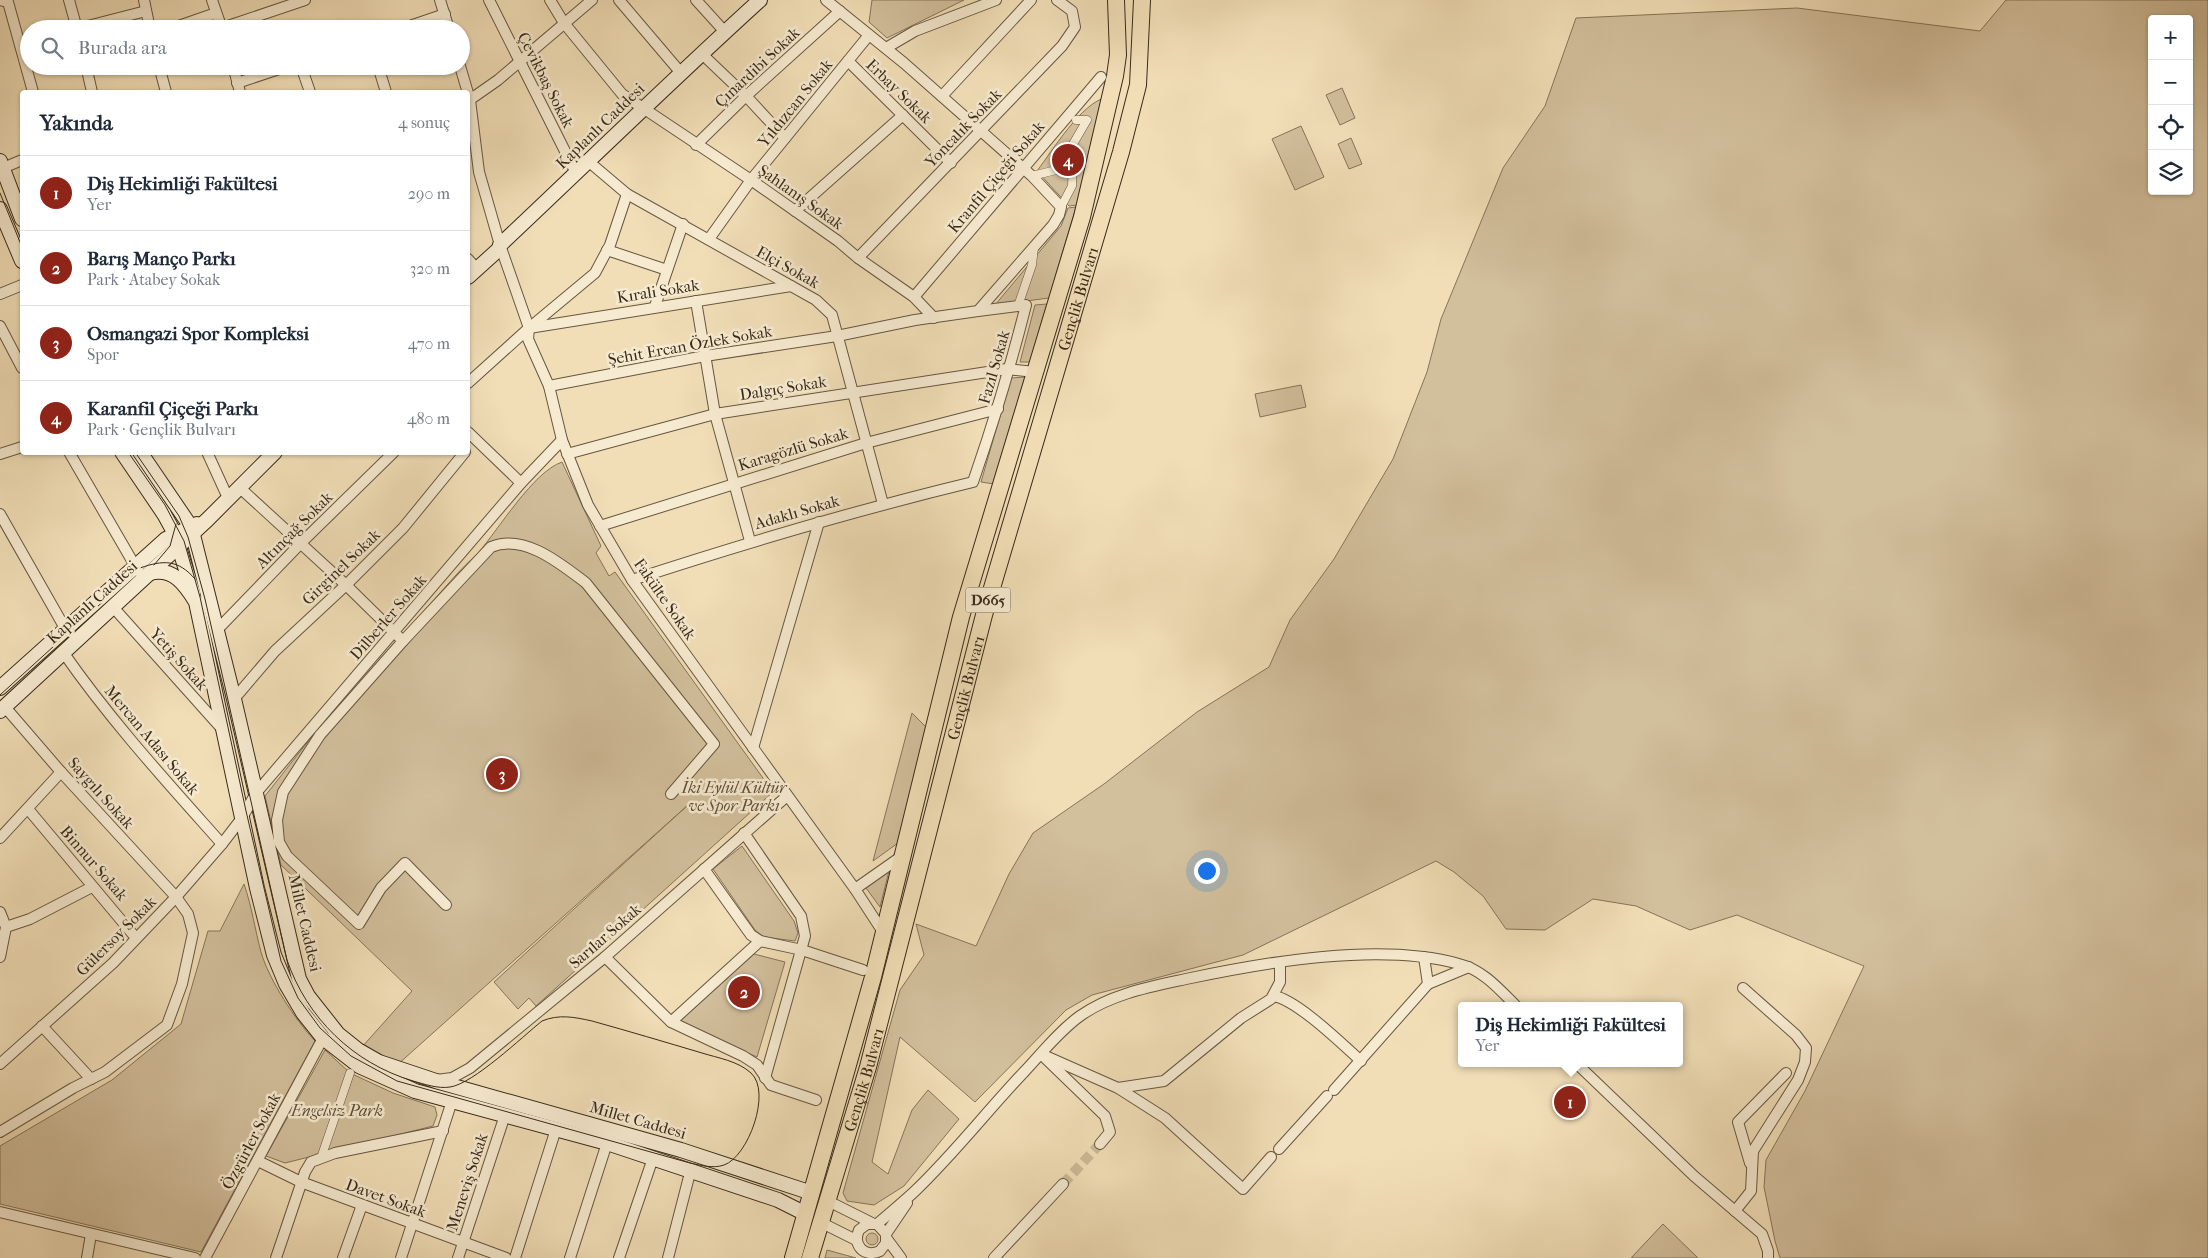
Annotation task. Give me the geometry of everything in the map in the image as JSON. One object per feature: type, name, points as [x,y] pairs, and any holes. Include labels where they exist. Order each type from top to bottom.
[{"type":"highway","name":"Gençlik Bulvarı","points":[[810,1258],[813,1218],[961,617],[1082,217],[1115,76],[1118,55],[1116,0]]},
{"type":"highway","name":"Gençlik Bulvarı","points":[[819,1196],[868,1067],[984,615],[1121,152],[1138,84],[1142,0]]},
{"type":"highway","name":"Gençlik Bulvarı","points":[[793,1258],[813,1218]]},
{"type":"main road","name":"Kaplanlı Caddesi","points":[[471,269],[500,250],[500,245],[612,136],[644,109],[760,0]]},
{"type":"main road","points":[[1,165],[20,214]]},
{"type":"main road","points":[[0,208],[20,257]]},
{"type":"main road","name":"Millet Caddesi","points":[[124,455],[164,514],[178,539],[196,602],[257,888],[274,955],[286,984],[303,1013],[323,1038],[353,1062],[381,1077],[415,1091],[607,1143],[691,1169],[778,1200],[813,1218]]},
{"type":"main road","name":"Millet Caddesi","points":[[142,455],[192,530],[234,699],[299,979],[308,996],[338,1034],[358,1050],[379,1062],[432,1080],[681,1150],[819,1196]]},
{"type":"main road","name":"Kaplanlı Caddesi","points":[[2,709],[146,576],[178,539],[207,520],[272,455]]},
{"type":"main road","name":"Kaplanlı Caddesi","points":[[0,688],[166,539],[178,539]]},
{"type":"main road","name":"Millet Caddesi","points":[[146,576],[161,570],[173,575],[182,581],[196,602]]},
{"type":"street","points":[[0,0],[8,2],[20,30]]},
{"type":"street","points":[[69,0],[75,20]]},
{"type":"street","points":[[144,0],[148,20]]},
{"type":"street","points":[[212,0],[219,20]]},
{"type":"street","points":[[246,20],[306,0]]},
{"type":"street","points":[[440,0],[446,20]]},
{"type":"street","name":"Çevikbaş Sokak","points":[[489,0],[576,173]]},
{"type":"street","name":"Şahlanış Sokak","points":[[550,0],[564,23],[622,94],[795,211],[914,297],[934,318]]},
{"type":"street","points":[[470,100],[520,62],[592,0]]},
{"type":"street","points":[[619,0],[681,73]]},
{"type":"street","points":[[696,0],[724,32]]},
{"type":"street","points":[[826,0],[942,96],[1028,172],[1061,207]]},
{"type":"street","points":[[886,48],[915,31],[996,0]]},
{"type":"street","points":[[942,96],[1031,0]]},
{"type":"street","name":"Yoncalık Sokak","points":[[858,258],[1062,46],[1075,27],[1072,11],[1057,0]]},
{"type":"street","points":[[112,20],[146,11]]},
{"type":"street","name":"Çınardibi Sokak","points":[[696,145],[746,96],[840,11]]},
{"type":"street","points":[[194,20],[216,12]]},
{"type":"street","points":[[427,20],[444,14]]},
{"type":"street","name":"Yıldızcan Sokak","points":[[709,239],[751,180],[869,35]]},
{"type":"street","points":[[702,54],[746,96],[785,138]]},
{"type":"street","name":"Erbay Sokak","points":[[848,61],[951,163]]},
{"type":"street","points":[[30,75],[33,90]]},
{"type":"street","points":[[88,75],[92,90]]},
{"type":"street","points":[[161,75],[165,90]]},
{"type":"street","points":[[235,75],[239,88],[268,75]]},
{"type":"street","points":[[304,75],[309,90]]},
{"type":"street","points":[[381,75],[385,90]]},
{"type":"street","name":"Fakülte Sokak","points":[[462,75],[466,90]]},
{"type":"street","name":"Kranfil Çiçeği Sokak","points":[[914,297],[1028,172],[1101,77]]},
{"type":"street","name":"Fakülte Sokak","points":[[470,108],[479,172],[500,245],[529,328],[528,339],[549,386],[562,440],[588,505],[632,580],[855,889],[883,932]]},
{"type":"street","points":[[795,211],[904,115]]},
{"type":"street","points":[[1076,120],[1102,117]]},
{"type":"street","points":[[978,311],[1053,225],[1059,215],[1072,186],[1073,144],[1087,120]]},
{"type":"street","points":[[1,165],[20,160]]},
{"type":"street","name":"Elçi Sokak","points":[[588,161],[627,194],[816,300],[832,315],[883,504]]},
{"type":"street","points":[[1028,172],[1056,170],[1073,163]]},
{"type":"street","points":[[470,380],[595,273],[607,250],[627,194]]},
{"type":"street","points":[[655,306],[682,224]]},
{"type":"street","points":[[1018,306],[1032,265],[1034,247]]},
{"type":"street","points":[[607,250],[667,270]]},
{"type":"street","points":[[0,294],[20,286]]},
{"type":"street","name":"Kırali Sokak","points":[[529,328],[655,306],[791,286]]},
{"type":"street","points":[[696,301],[715,414],[750,541]]},
{"type":"street","name":"Fazıl Sokak","points":[[934,318],[1026,305],[998,409],[973,482]]},
{"type":"street","points":[[837,336],[934,318]]},
{"type":"street","points":[[0,326],[5,346],[20,365]]},
{"type":"street","name":"Şehit Ercan Özlek Sokak","points":[[549,386],[705,356],[837,336]]},
{"type":"street","name":"Dalgıç Sokak","points":[[567,454],[715,414],[1007,370],[1035,372]]},
{"type":"street","name":"Karagözlü Sokak","points":[[600,526],[866,442],[998,409]]},
{"type":"street","points":[[470,434],[521,484]]},
{"type":"street","points":[[470,446],[476,439]]},
{"type":"street","name":"Dilberler Sokak","points":[[242,818],[256,793],[521,484],[562,440]]},
{"type":"street","points":[[0,454],[20,449]]},
{"type":"street","points":[[71,455],[135,566],[146,576]]},
{"type":"street","points":[[208,455],[228,498]]},
{"type":"street","name":"Altınçağ Sokak","points":[[217,630],[301,543],[391,455]]},
{"type":"street","name":"Girginel Sokak","points":[[234,699],[275,651],[346,585],[403,528],[463,455]]},
{"type":"street","name":"Adaklı Sokak","points":[[632,580],[750,541],[883,504],[973,482]]},
{"type":"street","points":[[239,487],[346,585],[403,641]]},
{"type":"street","points":[[0,514],[66,630]]},
{"type":"street","points":[[752,748],[819,522]]},
{"type":"street","points":[[446,905],[405,863],[381,888],[359,924],[287,856],[279,842],[277,820],[283,792],[320,735],[403,641],[491,547],[501,543],[512,543],[535,550],[560,563],[586,583],[714,744],[671,794]]},
{"type":"street","name":"Yetiş Sokak","points":[[113,607],[224,731]]},
{"type":"street","name":"Mercan Adası Sokak","points":[[63,652],[133,745],[222,844]]},
{"type":"street","name":"Saygılı Sokak","points":[[0,1132],[105,1072],[167,1026],[182,984],[193,933],[188,914],[176,897],[2,709]]},
{"type":"street","points":[[0,838],[61,772]]},
{"type":"street","name":"Sarılar Sokak","points":[[432,1080],[452,1078],[470,1068],[605,957],[787,796]]},
{"type":"street","name":"Binnur Sokak","points":[[28,809],[92,887],[113,907],[136,938]]},
{"type":"street","name":"Gülersoy Sokak","points":[[0,1064],[114,963],[176,897],[242,818]]},
{"type":"street","points":[[744,833],[802,916],[805,936],[765,1078]]},
{"type":"street","points":[[855,889],[902,856]]},
{"type":"street","points":[[704,869],[751,935],[760,941],[802,950],[863,970]]},
{"type":"street","points":[[6,927],[30,919],[92,887]]},
{"type":"street","points":[[0,912],[6,927],[0,958]]},
{"type":"street","points":[[671,1022],[760,941]]},
{"type":"street","points":[[856,1240],[859,1230],[867,1224],[874,1224],[914,1192],[1041,1054],[1078,1017],[1098,1004],[1124,994],[1221,972],[1280,963],[1348,956],[1394,955],[1424,957],[1469,967],[1482,973],[1512,1002]]},
{"type":"street","points":[[605,957],[671,1022],[743,1056],[757,1065],[765,1078],[781,1090],[816,1100]]},
{"type":"street","points":[[1424,957],[1428,984]]},
{"type":"street","points":[[1118,1088],[1164,1081],[1241,1018],[1274,996],[1280,982],[1280,963]]},
{"type":"street","points":[[1279,1149],[1428,984],[1469,967]]},
{"type":"street","points":[[1735,1211],[1750,1191],[1753,1152],[1798,1080],[1805,1062],[1806,1048],[1796,1035],[1743,988]]},
{"type":"street","points":[[1274,996],[1286,1000],[1309,1016],[1360,1061]]},
{"type":"street","points":[[42,1026],[92,1079]]},
{"type":"street","name":"Özgürler Sokak","points":[[205,1258],[323,1038]]},
{"type":"street","points":[[1041,1054],[1118,1088],[1165,1118],[1243,1189],[1272,1157]]},
{"type":"street","points":[[1041,1054],[1105,1116],[1110,1132],[1100,1144]]},
{"type":"street","points":[[1580,1067],[1682,1164],[1762,1234],[1768,1251],[1768,1257]]},
{"type":"street","points":[[1751,1166],[1738,1122],[1786,1072]]},
{"type":"street","points":[[321,1158],[350,1073]]},
{"type":"street","points":[[401,1258],[452,1101]]},
{"type":"street","name":"Meneviş Sokak","points":[[458,1258],[505,1115]]},
{"type":"street","points":[[515,1258],[556,1129]]},
{"type":"street","points":[[276,1258],[302,1182],[311,1162],[334,1153],[443,1131]]},
{"type":"street","points":[[570,1258],[607,1143]]},
{"type":"street","points":[[619,1258],[654,1158]]},
{"type":"street","name":"Davet Sokak","points":[[258,1161],[302,1182],[506,1258]]},
{"type":"street","points":[[668,1258],[691,1169]]},
{"type":"street","points":[[994,1258],[1063,1184]]},
{"type":"street","points":[[813,1218],[856,1240],[861,1250],[874,1256],[884,1248],[887,1236],[914,1192]]},
{"type":"street","points":[[819,1196],[874,1224],[887,1236],[901,1258]]},
{"type":"street","points":[[343,1258],[362,1205]]},
{"type":"street","points":[[0,1212],[195,1258]]},
{"type":"street","points":[[87,1258],[91,1234]]},
{"type":"green space","points":[[872,0],[964,0],[887,38],[869,22]]},
{"type":"green space","points":[[2006,0],[2208,0],[2208,1258],[1780,1258],[1764,1187],[1766,1160],[1805,1091],[1864,966],[1737,915],[1690,930],[1636,906],[1593,899],[1545,930],[1506,929],[1483,896],[1454,872],[1436,861],[1243,955],[1092,995],[1066,1010],[975,1102],[900,1037],[872,1162],[888,1174],[912,1110],[928,1090],[959,1119],[904,1186],[874,1205],[847,1201],[843,1193],[900,990],[924,955],[916,924],[976,946],[1009,874],[1033,833],[1104,784],[1197,712],[1269,667],[1290,620],[1334,559],[1393,459],[1427,372],[1441,319],[1503,168],[1545,106],[1576,18],[1797,8],[1980,31]]},
{"type":"green space","points":[[1342,88],[1355,118],[1340,125],[1326,95]]},
{"type":"green space","points":[[1107,97],[1077,205],[1069,206],[1037,171],[1068,128],[1087,108]]},
{"type":"green space","points":[[1301,126],[1324,177],[1295,190],[1272,139]]},
{"type":"green space","points":[[1351,138],[1362,164],[1349,169],[1338,144]]},
{"type":"green space","points":[[1076,207],[1049,298],[995,305],[1061,226],[1068,208]]},
{"type":"green space","points":[[1047,304],[1030,362],[1020,362],[1035,305]]},
{"type":"green space","points":[[1025,377],[994,484],[981,482],[1011,378]]},
{"type":"green space","points":[[1301,385],[1306,407],[1260,417],[1255,394]]},
{"type":"green space","name":"İki Eylül Kültür ve Spor Parkı","points":[[562,462],[601,546],[596,553],[609,576],[615,572],[773,792],[536,1006],[529,998],[518,1009],[494,982],[688,805],[396,1066],[362,1047],[412,991],[281,865],[265,796],[314,734],[478,553],[528,489],[551,468]]},
{"type":"green space","points":[[912,713],[927,728],[898,843],[873,861]]},
{"type":"green space","points":[[742,846],[794,921],[798,933],[795,941],[764,937],[755,930],[713,869]]},
{"type":"green space","points":[[889,871],[880,907],[866,888]]},
{"type":"green space","points":[[244,884],[261,952],[270,975],[300,1023],[315,1041],[201,1252],[0,1204],[0,1146],[112,1080],[181,1024],[208,931],[220,931]]},
{"type":"green space","points":[[754,954],[785,962],[757,1057],[679,1022]]},
{"type":"green space","name":"Engelsiz Park","points":[[325,1050],[350,1073],[393,1093],[435,1107],[437,1115],[433,1126],[285,1163],[266,1156]]},
{"type":"green space","points":[[1663,1224],[1698,1258],[1631,1258]]},
{"type":"green space","points":[[870,1233],[874,1233],[878,1239],[874,1245],[870,1245],[866,1241],[866,1237]]},
{"type":"green space","points":[[827,1250],[856,1258],[825,1258]]},
{"type":"tunnel","points":[[1063,1184],[1100,1144]]},
{"type":"tram line","points":[[0,193],[20,242]]},
{"type":"tram line","points":[[130,455],[165,505],[184,541],[200,597],[246,811],[281,961],[298,998],[320,1028],[351,1056],[397,1081],[690,1163],[715,1167],[733,1160],[749,1137],[758,1108],[759,1094],[757,1082],[751,1073],[728,1060],[592,1021],[573,1017],[561,1017],[542,1021],[484,1069],[460,1084],[450,1087],[431,1086],[391,1073],[371,1063],[335,1036],[320,1019],[307,1001],[287,960],[205,599],[188,537],[179,516],[137,455]]},
{"type":"tram line","points":[[154,565],[170,546],[176,524]]},
{"type":"tram line","points":[[0,695],[140,568],[170,563],[189,572],[195,579]]},
{"type":"place","name":"Karanfil Çiçeği Parkı","points":[[1068,160]]},
{"type":"place","name":"Osmangazi Spor Kompleksi","points":[[502,774]]},
{"type":"place","name":"Barış Manço Parkı","points":[[744,992]]},
{"type":"place","name":"Diş Hekimliği Fakültesi","points":[[1570,1102]]}]
